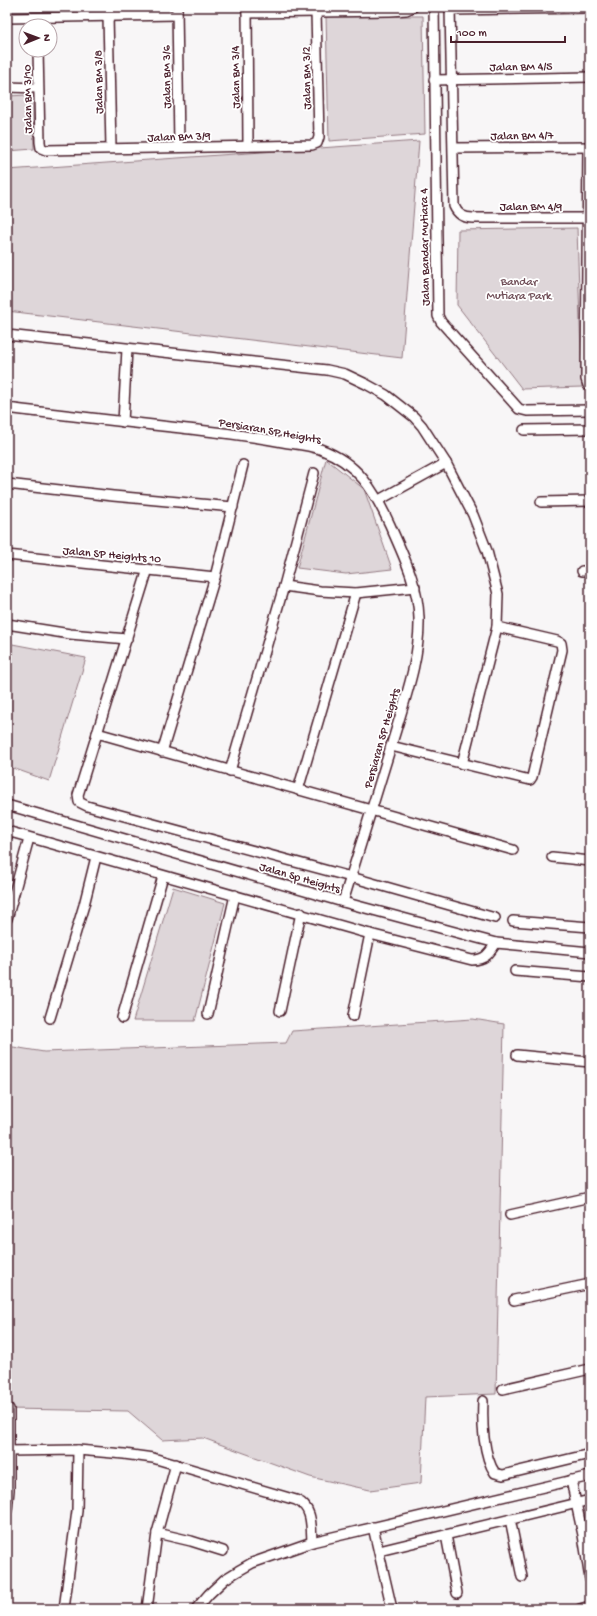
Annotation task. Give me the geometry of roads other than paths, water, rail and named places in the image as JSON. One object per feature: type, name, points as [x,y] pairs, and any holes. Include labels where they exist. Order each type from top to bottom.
[{"type":"street","points":[[247,10],[316,12],[401,10],[413,7]]},
{"type":"street","name":"Jalan Bandar Mutiara 4","points":[[434,7],[438,316],[441,322],[519,409],[527,411],[590,410]]},
{"type":"street","points":[[454,148],[450,9],[590,8]]},
{"type":"street","name":"Jalan BM 3/4","points":[[247,10],[248,146]]},
{"type":"street","points":[[58,20],[177,11]]},
{"type":"street","name":"Jalan BM 3/6","points":[[177,11],[179,147]]},
{"type":"street","name":"Jalan BM 3/2","points":[[316,12],[319,137],[317,143]]},
{"type":"street","name":"Jalan BM 3/8","points":[[108,16],[111,148]]},
{"type":"street","points":[[7,18],[18,19]]},
{"type":"street","name":"Jalan BM 3/10","points":[[38,58],[41,148]]},
{"type":"street","name":"Jalan BM 4/5","points":[[434,80],[590,77]]},
{"type":"street","points":[[7,87],[38,88]]},
{"type":"street","name":"Jalan BM 3/9","points":[[41,148],[46,150],[312,145],[317,143]]},
{"type":"street","points":[[589,147],[586,371],[589,386]]},
{"type":"street","name":"Jalan BM 4/7","points":[[454,148],[589,147]]},
{"type":"street","name":"Jalan BM 4/9","points":[[454,148],[454,206],[460,215],[465,218],[588,218]]},
{"type":"street","points":[[7,335],[327,370],[345,374],[386,395],[414,417],[422,426],[446,463],[473,515],[487,551],[498,594],[497,627],[462,764]]},
{"type":"street","points":[[123,422],[127,349]]},
{"type":"street","name":"Persiaran SP Heights","points":[[7,408],[246,435],[320,449],[352,467],[366,480],[379,500],[411,574],[415,587],[419,616],[418,638],[413,671],[372,811],[343,902]]},
{"type":"street","points":[[524,430],[590,429]]},
{"type":"street","points":[[379,500],[446,463]]},
{"type":"street","points":[[162,752],[215,577],[243,465]]},
{"type":"street","points":[[230,771],[284,586],[314,472]]},
{"type":"street","points":[[7,484],[113,496],[233,507]]},
{"type":"street","points":[[541,502],[590,501]]},
{"type":"street","name":"Jalan SP Heights 10","points":[[7,555],[215,577]]},
{"type":"street","points":[[148,570],[78,795],[79,802],[87,806],[495,918]]},
{"type":"street","points":[[284,586],[320,592],[356,593],[415,587]]},
{"type":"street","points":[[298,790],[356,593]]},
{"type":"street","points":[[7,624],[70,634],[127,639]]},
{"type":"street","points":[[391,746],[530,780],[562,650],[561,644],[557,640],[497,627]]},
{"type":"street","points":[[97,733],[513,850]]},
{"type":"street","name":"Jalan Sp Heights","points":[[7,806],[496,944],[590,952]]},
{"type":"street","points":[[7,831],[163,876],[301,913],[370,934],[472,960],[479,960],[486,957],[496,944]]},
{"type":"street","points":[[7,919],[29,838]]},
{"type":"street","points":[[50,1018],[84,905],[96,857]]},
{"type":"street","points":[[552,857],[590,861]]},
{"type":"street","points":[[122,1018],[163,876]]},
{"type":"street","points":[[208,1014],[235,895]]},
{"type":"street","points":[[280,1011],[301,913]]},
{"type":"street","points":[[513,921],[590,927]]},
{"type":"street","points":[[353,1016],[370,934]]},
{"type":"street","points":[[515,970],[590,977]]},
{"type":"street","points":[[517,1055],[590,1062]]},
{"type":"street","points":[[510,1215],[590,1197]]},
{"type":"street","points":[[514,1300],[590,1284]]},
{"type":"street","points":[[503,1389],[590,1369]]},
{"type":"street","points":[[483,1401],[482,1419],[484,1433],[491,1468],[495,1473],[504,1475],[590,1454]]},
{"type":"street","points":[[7,1510],[9,1490],[9,1409]]},
{"type":"street","points":[[8,1451],[78,1450],[153,1458],[176,1464],[304,1503],[309,1513],[312,1542]]},
{"type":"street","points":[[64,1609],[77,1511],[78,1450]]},
{"type":"street","points":[[147,1609],[157,1533],[176,1464]]},
{"type":"street","points":[[196,1609],[208,1594],[225,1579],[238,1571],[252,1563],[312,1542],[590,1476]]},
{"type":"street","points":[[571,1480],[575,1503],[586,1535],[590,1579]]},
{"type":"street","points":[[379,1551],[590,1500]]},
{"type":"street","points":[[510,1519],[522,1577]]},
{"type":"street","points":[[373,1527],[392,1609]]},
{"type":"street","points":[[157,1533],[191,1541],[223,1551]]},
{"type":"street","points":[[446,1535],[457,1593]]},
{"type":"street","points":[[580,1609],[590,1606]]},
{"type":"park label","name":"Bandar Mutiara Park","points":[[519,288]]}]
